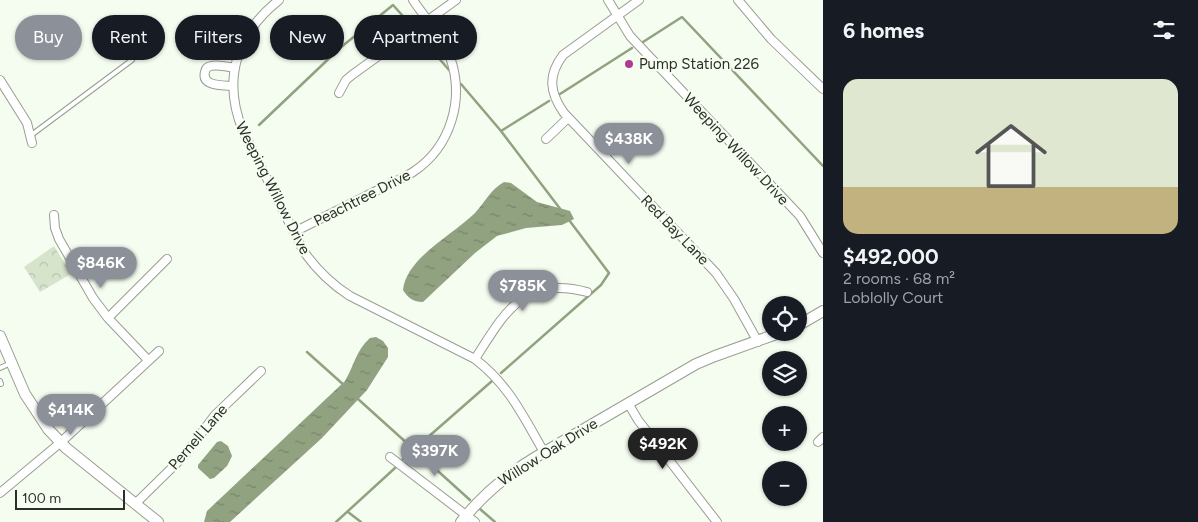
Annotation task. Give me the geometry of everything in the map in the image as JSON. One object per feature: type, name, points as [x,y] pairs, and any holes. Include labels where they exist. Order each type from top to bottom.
[{"type":"street","name":"Weeping Willow Drive","points":[[279,0],[261,16],[242,44],[233,86],[235,108],[243,131],[304,252],[315,267],[336,287],[350,296],[475,359],[493,374],[510,393],[544,452]]},
{"type":"street","name":"Peachtree Drive","points":[[413,0],[424,15]]},
{"type":"street","points":[[434,15],[456,0]]},
{"type":"street","name":"Weeping Willow Drive","points":[[608,0],[622,25],[638,46],[800,216],[823,253]]},
{"type":"street","name":"Red Bay Lane","points":[[639,0],[563,55],[553,74],[552,90],[558,105],[568,118],[716,273],[734,299],[758,342]]},
{"type":"street","points":[[738,0],[771,39],[823,90]]},
{"type":"street","points":[[339,93],[346,80],[372,60]]},
{"type":"street","name":"Peachtree Drive","points":[[294,232],[413,172],[430,157],[442,142],[451,123],[455,106],[456,82],[450,60]]},
{"type":"street","points":[[233,86],[209,83],[204,73],[207,68],[212,66],[236,68]]},
{"type":"street","points":[[0,80],[27,123],[31,140]]},
{"type":"street","points":[[546,139],[568,118]]},
{"type":"street","points":[[54,215],[55,228],[59,239],[86,287],[108,318],[148,360]]},
{"type":"street","points":[[108,318],[167,259]]},
{"type":"street","points":[[475,359],[504,315],[521,300],[536,292],[562,287],[587,292]]},
{"type":"street","points":[[807,319],[823,310]]},
{"type":"street","points":[[0,336],[34,410],[48,429],[60,443],[158,522]]},
{"type":"street","name":"Willow Oak Drive","points":[[463,519],[478,501],[502,479],[544,452],[696,364],[762,340]]},
{"type":"street","points":[[0,493],[60,443],[159,350]]},
{"type":"street","name":"Pernell Lane","points":[[136,504],[185,455],[215,415],[261,371]]},
{"type":"street","points":[[628,403],[638,420],[717,522]]},
{"type":"street","points":[[390,457],[463,519],[475,522]]},
{"type":"lane","points":[[31,140],[132,60]]},
{"type":"lane","points":[[0,368],[11,363]]},
{"type":"green space","points":[[54,246],[71,274],[40,292],[24,267]]},
{"type":"water","points":[[504,182],[511,183],[537,202],[570,211],[574,219],[562,225],[526,228],[497,236],[475,253],[423,302],[409,297],[403,290],[406,278],[413,267],[432,247],[475,213],[492,192]]},
{"type":"water","points":[[376,337],[383,341],[388,348],[388,357],[367,390],[322,438],[230,522],[204,522],[207,511],[345,381],[361,348],[370,338]]},
{"type":"water","points":[[221,441],[228,446],[232,456],[227,466],[214,478],[210,479],[198,468],[198,465],[217,442]]},
{"type":"waterway","points":[[381,15],[393,5],[402,15]]},
{"type":"waterway","points":[[643,42],[682,17],[823,166]]},
{"type":"waterway","points":[[259,125],[354,37]]},
{"type":"waterway","points":[[560,94],[632,48]]},
{"type":"waterway","points":[[440,60],[449,70]]},
{"type":"waterway","points":[[461,84],[501,131],[561,210]]},
{"type":"waterway","points":[[501,131],[549,101]]},
{"type":"waterway","points":[[501,373],[601,285],[609,273],[569,220]]},
{"type":"waterway","points":[[307,352],[345,386]]},
{"type":"waterway","points":[[403,459],[492,381]]},
{"type":"waterway","points":[[358,399],[470,500]]},
{"type":"waterway","points":[[336,522],[395,468]]},
{"type":"waterway","points":[[480,509],[495,522]]},
{"type":"waterway","points":[[348,512],[361,522]]},
{"type":"place","name":"Pump Station 226","points":[[629,64]]}]
